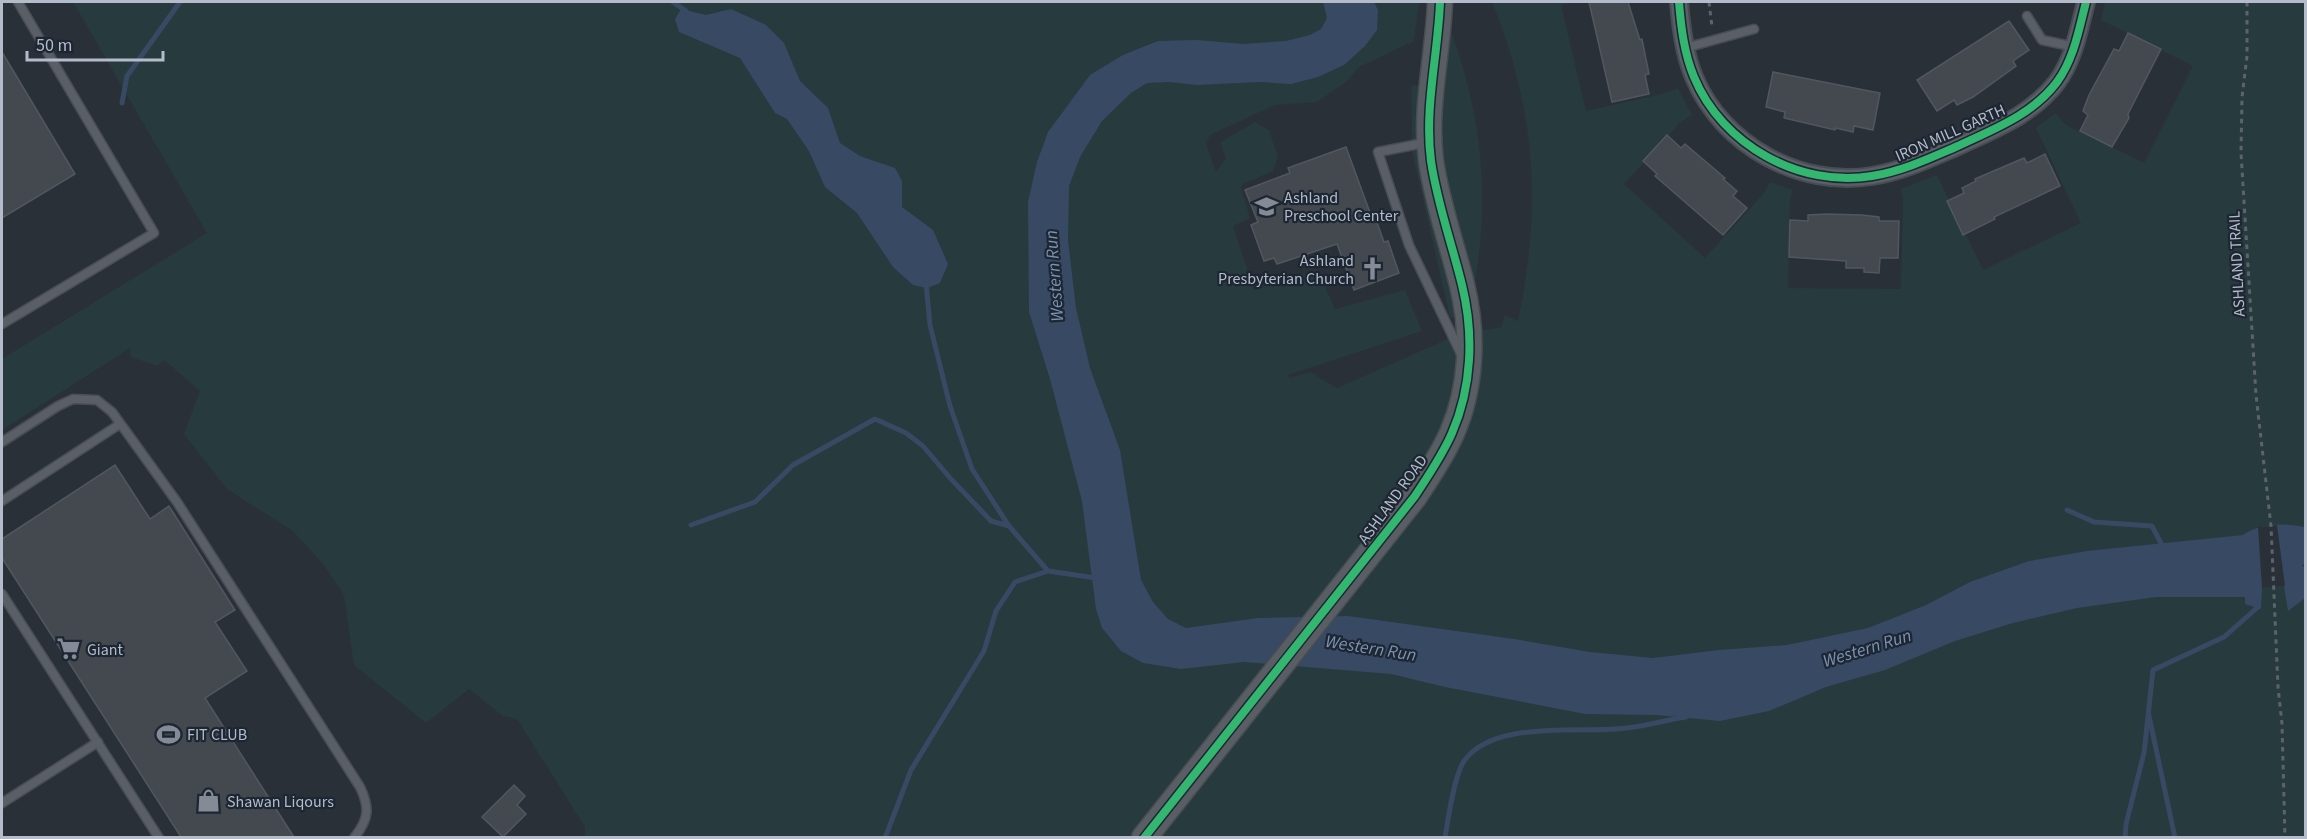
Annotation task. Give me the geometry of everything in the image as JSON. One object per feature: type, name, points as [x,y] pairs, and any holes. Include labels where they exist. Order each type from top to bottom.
[{"type":"main road","name":"ASHLAND ROAD","points":[[1144,837],[1415,496],[1452,434],[1468,368],[1469,329],[1466,304],[1436,185],[1429,142],[1431,88],[1440,2]]},
{"type":"street","name":"IRON MILL GARTH","points":[[1678,2],[1685,48],[1694,78],[1709,105],[1726,126],[1768,158],[1790,168],[1840,178],[1871,177],[1899,171],[2002,125],[2028,110],[2046,96],[2058,81],[2075,47],[2086,2]]},
{"type":"lane","points":[[2,324],[154,233],[18,2]]},
{"type":"lane","points":[[2027,16],[2042,40],[2075,47]]},
{"type":"lane","points":[[1685,48],[1754,28]]},
{"type":"lane","points":[[1429,142],[1378,152],[1409,245],[1468,368]]},
{"type":"lane","points":[[2,442],[58,406],[74,399],[97,400],[112,412],[177,502],[360,788],[367,803],[366,817],[354,837]]},
{"type":"lane","points":[[2,501],[120,424]]},
{"type":"lane","points":[[2,594],[159,837]]},
{"type":"lane","points":[[2,803],[98,742]]},
{"type":"path","points":[[1709,2],[1713,40]]},
{"type":"green space","points":[[73,2],[1419,2],[1414,41],[1359,67],[1347,81],[1317,102],[1275,105],[1210,135],[1206,143],[1216,172],[1226,158],[1220,142],[1255,122],[1269,130],[1278,156],[1273,171],[1242,184],[1241,188],[1250,218],[1233,226],[1254,290],[1317,269],[1335,309],[1405,290],[1422,331],[1288,375],[1289,378],[1310,372],[1337,388],[1457,335],[1501,327],[1505,315],[1518,321],[1526,279],[1530,238],[1532,198],[1530,159],[1526,120],[1518,81],[1492,2],[1573,2],[1561,5],[1586,111],[1666,93],[1678,88],[1692,115],[1681,122],[1624,184],[1705,258],[1764,193],[1770,182],[1793,190],[1790,200],[1788,288],[1901,289],[1903,198],[1901,189],[1937,175],[1983,270],[2081,223],[2036,128],[2055,113],[2066,125],[2144,163],[2193,66],[2101,20],[2105,2],[2305,2],[2305,837],[585,837],[585,827],[517,719],[503,716],[469,689],[426,723],[354,665],[344,595],[323,564],[293,531],[227,489],[184,434],[200,391],[164,360],[158,366],[131,357],[130,348],[2,430],[2,359],[207,233]]},
{"type":"green space","points":[[1443,11],[1468,87],[1481,163],[1481,239],[1467,319],[1450,317],[1412,151],[1411,86],[1436,82]]},
{"type":"water","name":"Western Run","points":[[1323,2],[1374,2],[1378,10],[1377,30],[1365,46],[1344,65],[1318,77],[1291,84],[1147,83],[1131,93],[1102,121],[1080,157],[1069,186],[1068,240],[1076,308],[1090,368],[1120,450],[1141,580],[1153,602],[1168,619],[1186,628],[1258,618],[1348,616],[1590,652],[1653,658],[1787,645],[1868,628],[1926,605],[1970,582],[2029,561],[2087,551],[2243,535],[2257,528],[2281,525],[2305,527],[2305,564],[2302,565],[2305,568],[2305,598],[2288,611],[2284,586],[2262,588],[2261,609],[2245,604],[2245,597],[2156,597],[2077,608],[2013,623],[1955,641],[1885,670],[1826,687],[1769,711],[1720,721],[1656,715],[1585,714],[1445,687],[1391,674],[1244,662],[1181,669],[1143,663],[1121,651],[1102,628],[1096,609],[1082,501],[1050,379],[1029,312],[1028,202],[1037,162],[1048,132],[1090,75],[1123,55],[1158,41],[1197,40],[1243,44],[1286,41],[1310,35],[1321,29],[1327,18]]},
{"type":"water","points":[[681,9],[706,15],[731,9],[766,25],[784,43],[800,81],[828,108],[840,143],[860,156],[895,168],[902,181],[902,207],[933,230],[948,264],[940,283],[927,288],[913,285],[893,267],[857,213],[825,187],[809,151],[787,119],[775,113],[740,58],[679,32],[675,19]]},
{"type":"pier","points":[[2277,525],[2285,586],[2262,588],[2258,527]]},
{"type":"building","points":[[1589,2],[1628,2],[1640,40],[1642,39],[1649,74],[1645,75],[1649,94],[1612,102]]},
{"type":"building","points":[[2009,21],[2029,50],[2013,61],[2016,66],[1973,97],[1957,105],[1954,100],[1937,111],[1917,80]]},
{"type":"building","points":[[2128,33],[2161,49],[2128,114],[2129,118],[2112,147],[2080,131],[2088,115],[2083,111],[2089,95],[2114,49],[2119,51]]},
{"type":"building","points":[[2,52],[75,174],[2,218]]},
{"type":"building","points":[[1773,72],[1880,93],[1873,130],[1854,126],[1853,132],[1836,128],[1835,130],[1784,118],[1785,112],[1766,107]]},
{"type":"building","points":[[1667,135],[1681,148],[1685,144],[1725,178],[1723,179],[1737,191],[1733,196],[1747,208],[1723,235],[1655,176],[1657,174],[1643,161]]},
{"type":"building","points":[[1346,147],[1372,218],[1375,217],[1384,242],[1388,241],[1399,273],[1354,290],[1337,244],[1277,264],[1274,258],[1264,261],[1251,225],[1258,222],[1245,190],[1290,173],[1288,168]]},
{"type":"building","points":[[2045,154],[2060,186],[1994,217],[1995,219],[1963,235],[1947,201],[1964,193],[1962,188],[1976,181],[1975,179],[2024,158],[2027,163]]},
{"type":"building","points":[[1808,215],[1862,215],[1879,217],[1879,221],[1899,221],[1898,258],[1880,258],[1879,273],[1864,272],[1864,268],[1846,268],[1846,261],[1789,257],[1790,220],[1808,221]]},
{"type":"building","points":[[115,465],[150,519],[169,506],[235,610],[215,622],[247,671],[205,698],[294,837],[181,837],[2,558],[2,539]]},
{"type":"building","points":[[514,785],[525,796],[517,805],[526,814],[503,837],[482,817]]},
{"type":"waterway","points":[[122,103],[127,76],[180,2]]},
{"type":"waterway","points":[[673,2],[686,11]]},
{"type":"waterway","points":[[926,283],[930,325],[950,406],[972,469],[1009,526],[1048,571],[1096,578]]},
{"type":"waterway","points":[[691,525],[755,502],[793,465],[875,419],[906,433],[923,446],[991,521],[1009,526]]},
{"type":"waterway","points":[[2067,510],[2094,522],[2152,526],[2165,551]]},
{"type":"waterway","points":[[885,838],[911,770],[984,651],[996,611],[1015,582],[1048,571]]},
{"type":"waterway","points":[[2125,838],[2126,824],[2144,753],[2153,670],[2224,637],[2258,607],[2258,604]]},
{"type":"waterway","points":[[2149,716],[2175,838]]},
{"type":"waterway","points":[[1445,838],[1460,768],[1478,748],[1496,739],[1516,734],[1626,728],[1686,717]]},
{"type":"cycle path","points":[[1144,838],[1415,496],[1444,450],[1459,415],[1469,360],[1468,322],[1462,285],[1437,192],[1429,141],[1430,101],[1440,2]]},
{"type":"cycle path","points":[[1679,2],[1684,40],[1694,77],[1707,101],[1724,123],[1766,156],[1791,168],[1818,175],[1845,178],[1883,174],[1916,164],[2012,120],[2036,104],[2057,82],[2068,64],[2086,2]]},
{"type":"place","name":"Ashland Preschool Center","points":[[1266,206]]},
{"type":"place","name":"Ashland Presbyterian Church","points":[[1372,269]]},
{"type":"place","name":"Giant","points":[[69,649]]},
{"type":"place","name":"FIT CLUB","points":[[169,734]]},
{"type":"place","name":"Shawan Liqours","points":[[209,801]]}]
